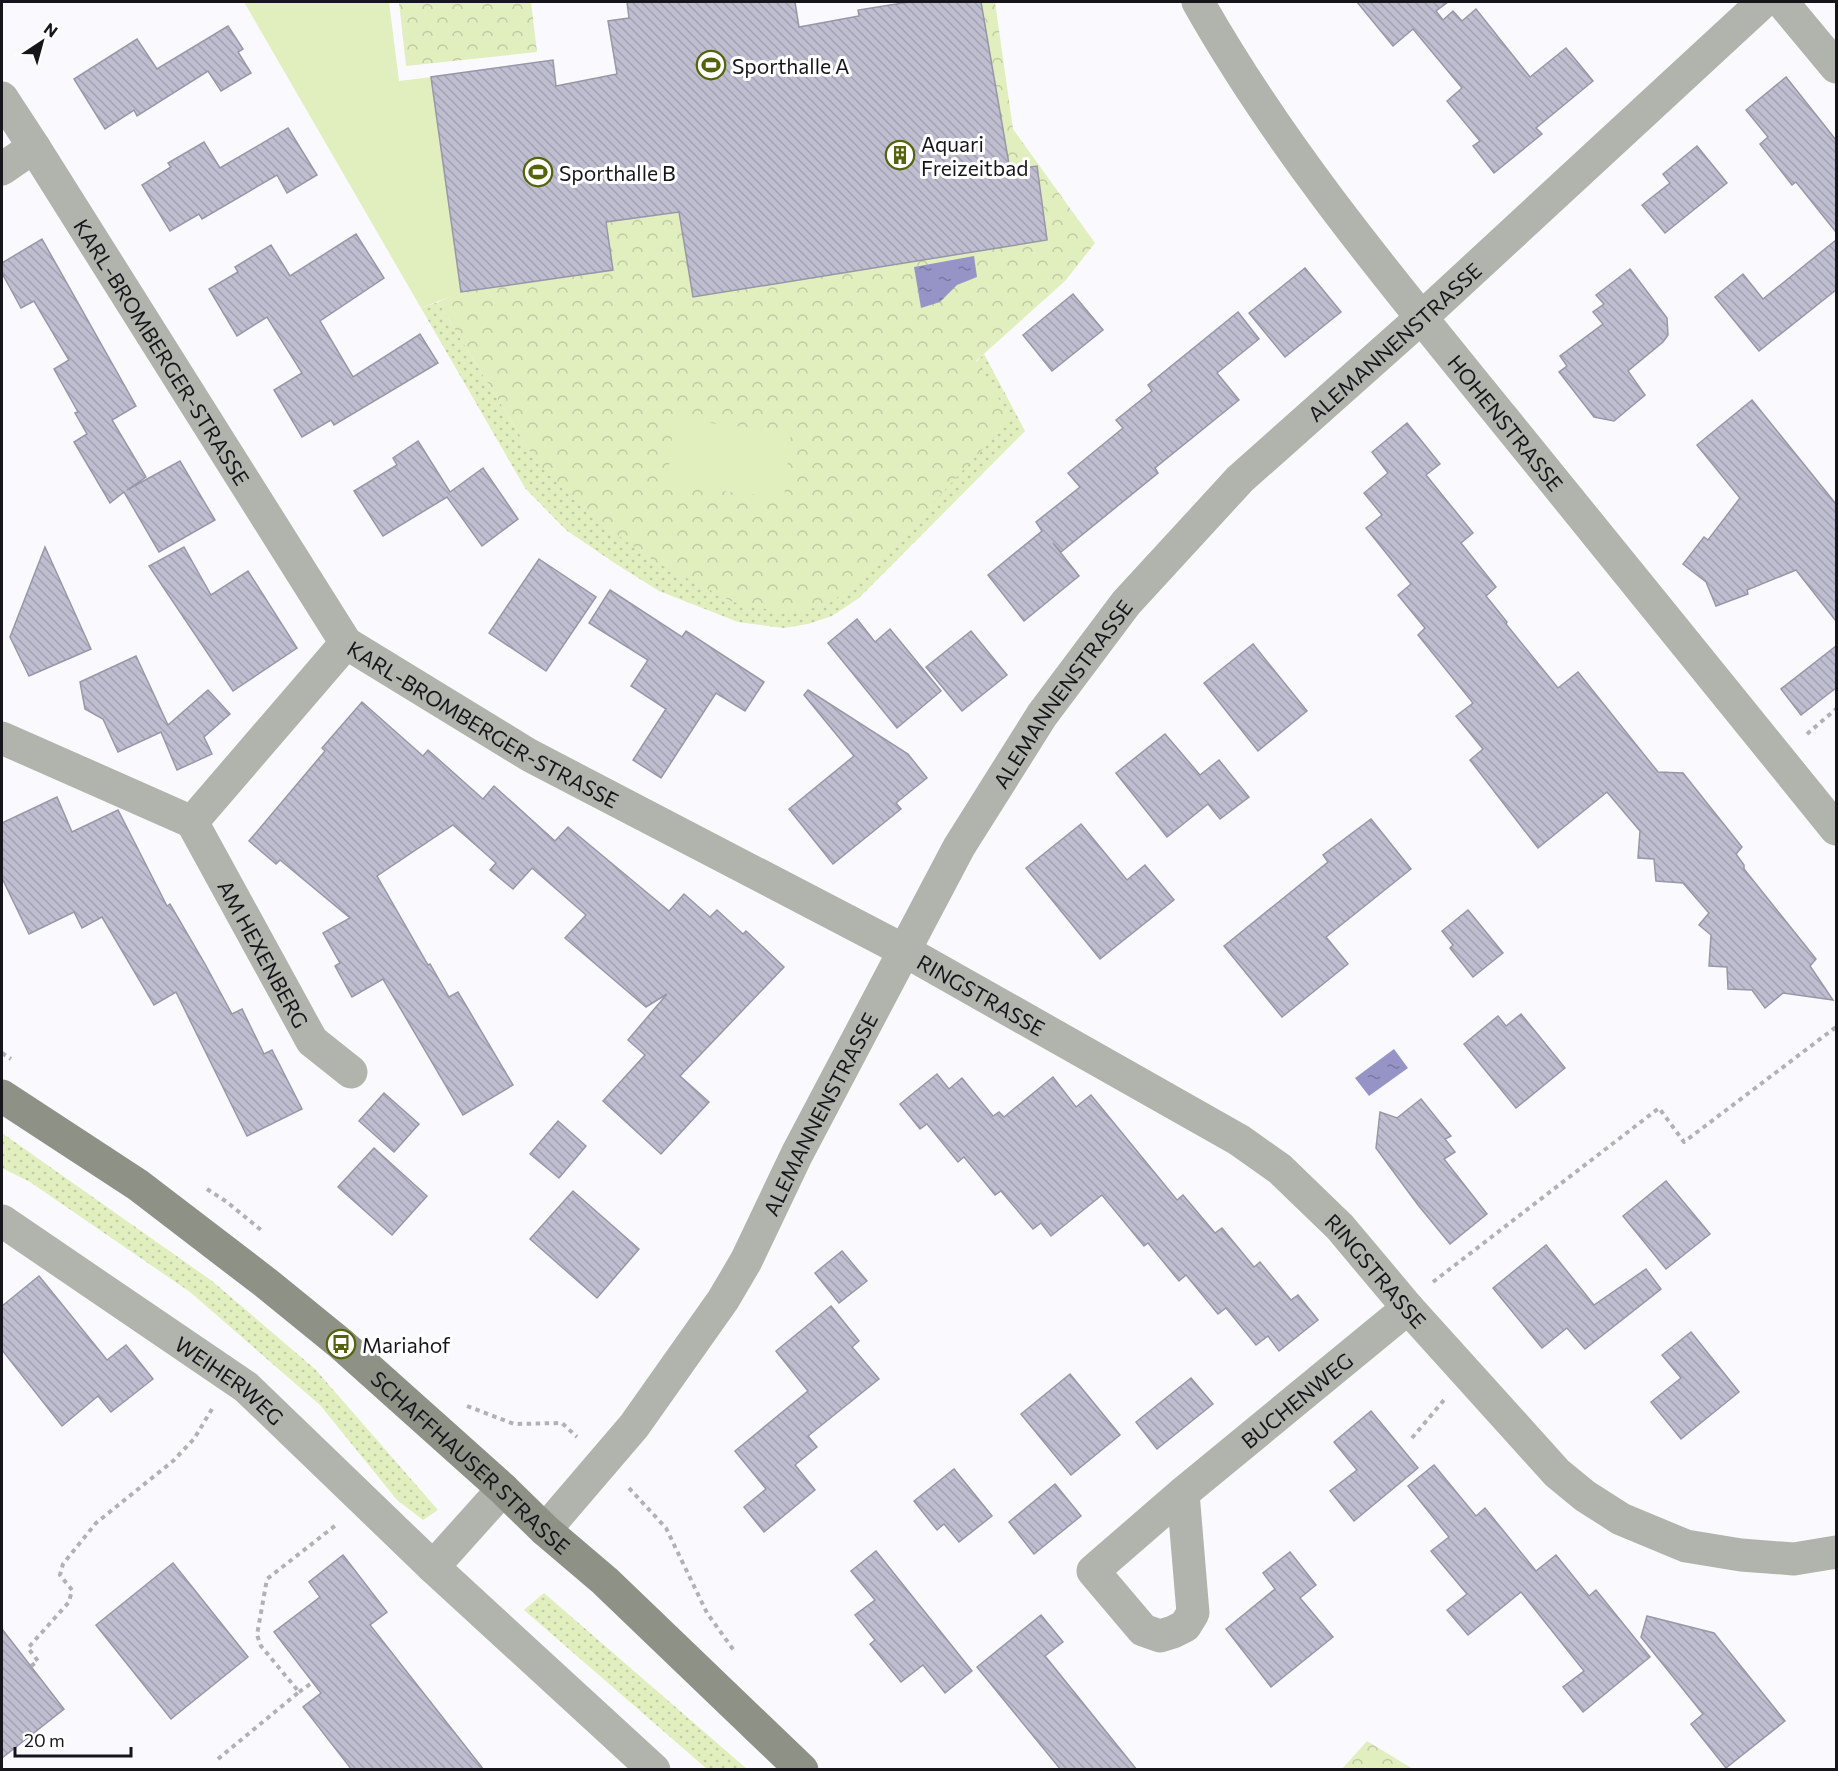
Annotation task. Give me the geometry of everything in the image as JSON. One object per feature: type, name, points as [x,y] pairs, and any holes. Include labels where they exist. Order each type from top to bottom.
[{"type":"main road","name":"SCHAFFHAUSER STRASSE","points":[[2,1096],[138,1185],[341,1344],[503,1489],[545,1530],[605,1581],[802,1770]]},
{"type":"street","name":"HOHENSTRASSE","points":[[1198,2],[1243,76],[1295,154],[1421,318],[1836,829]]},
{"type":"street","name":"ALEMANNENSTRASSE","points":[[545,1530],[634,1426],[723,1300],[746,1261],[797,1154],[959,847],[1042,715],[1126,603],[1240,479],[1421,318],[1763,2]]},
{"type":"street","points":[[1782,2],[1836,67]]},
{"type":"street","name":"KARL-BROMBERGER-STRASSE","points":[[2,98],[346,643],[529,755],[905,951]]},
{"type":"street","points":[[2,169],[34,147]]},
{"type":"street","points":[[2,738],[192,822],[346,643]]},
{"type":"street","name":"AM HEXENBERG","points":[[192,822],[312,1041],[351,1072]]},
{"type":"street","name":"RINGSTRASSE","points":[[905,951],[1239,1140],[1280,1169],[1340,1227],[1408,1308],[1557,1473],[1585,1496],[1629,1523],[1686,1546],[1741,1555],[1794,1559],[1836,1552]]},
{"type":"street","name":"WEIHERWEG","points":[[2,1221],[246,1387],[433,1567],[654,1770]]},
{"type":"street","name":"BUCHENWEG","points":[[1183,1493],[1408,1308]]},
{"type":"street","points":[[433,1567],[503,1489]]},
{"type":"path","points":[[1408,1308],[1425,1288],[1659,1108],[1684,1142],[1836,1028]]},
{"type":"path","points":[[1412,1438],[1468,1374]]},
{"type":"path","points":[[31,1666],[38,1661],[28,1648],[69,1602],[72,1590],[60,1575],[63,1564],[96,1523],[173,1461],[194,1439],[231,1377]]},
{"type":"path","points":[[300,1692],[261,1646],[257,1635],[267,1579],[365,1502]]},
{"type":"path","points":[[218,1759],[313,1682]]},
{"type":"green space","points":[[244,2],[389,2],[399,81],[431,77],[461,292],[421,308]]},
{"type":"green space","points":[[399,2],[531,2],[537,52],[406,66]]},
{"type":"green space","points":[[627,2],[795,2],[799,27],[957,26],[953,2],[995,2],[1013,129],[1095,243],[1065,281],[976,361],[1011,419],[862,579],[827,605],[788,614],[733,602],[657,563],[588,514],[537,463],[438,302],[461,291],[431,77],[553,60],[557,92],[586,81],[617,77],[608,21],[629,18]]},
{"type":"green space","points":[[438,302],[537,463],[976,362],[984,354],[1025,431],[859,598],[832,616],[808,624],[784,628],[738,622],[659,591],[616,564],[566,530],[525,488],[421,308]]},
{"type":"green space","points":[[674,419],[791,432],[784,498],[667,485]]},
{"type":"green space","points":[[2,1133],[212,1281],[315,1369],[438,1510],[423,1520],[397,1500],[320,1405],[190,1292],[30,1182],[2,1168]]},
{"type":"green space","points":[[544,1593],[747,1769],[707,1769],[524,1610]]},
{"type":"green space","points":[[1367,1741],[1413,1769],[1342,1769]]},
{"type":"water","points":[[974,256],[977,277],[957,285],[940,302],[921,308],[914,267]]},
{"type":"water","points":[[1394,1049],[1408,1068],[1369,1096],[1355,1078]]},
{"type":"building","points":[[627,2],[795,2],[799,27],[859,16],[858,10],[909,2],[981,2],[1010,170],[1037,166],[1047,240],[693,297],[679,212],[606,222],[613,270],[461,292],[431,77],[553,60],[556,86],[617,74],[608,21],[629,18]]},
{"type":"building","points":[[1357,2],[1448,2],[1436,11],[1443,20],[1453,11],[1462,21],[1476,9],[1530,77],[1566,48],[1593,81],[1536,128],[1542,134],[1494,173],[1473,146],[1480,141],[1447,101],[1462,88],[1413,29],[1393,46]]},
{"type":"building","points":[[228,26],[243,49],[238,52],[251,73],[221,91],[208,71],[137,116],[134,110],[105,129],[74,79],[137,39],[157,69]]},
{"type":"building","points":[[1786,77],[1836,140],[1836,232],[1796,182],[1792,185],[1760,144],[1768,137],[1746,110]]},
{"type":"building","points":[[288,128],[317,175],[287,193],[277,175],[202,219],[199,214],[170,231],[142,185],[171,167],[168,163],[204,142],[220,168]]},
{"type":"building","points":[[1697,146],[1727,183],[1665,233],[1642,205],[1670,183],[1663,174]]},
{"type":"building","points":[[356,234],[384,278],[320,321],[353,377],[420,334],[438,363],[334,425],[331,420],[302,437],[274,390],[302,373],[267,317],[237,336],[209,289],[238,272],[235,267],[271,245],[290,276]]},
{"type":"building","points":[[42,239],[136,406],[112,420],[146,477],[127,490],[180,461],[215,520],[159,552],[124,492],[110,503],[74,442],[87,434],[75,413],[78,412],[54,369],[69,360],[34,301],[21,308],[2,273],[2,263]]},
{"type":"building","points":[[1836,240],[1836,290],[1759,351],[1715,297],[1743,274],[1763,299]]},
{"type":"building","points":[[1305,268],[1341,312],[1285,357],[1249,313]]},
{"type":"building","points":[[1630,269],[1667,318],[1668,335],[1663,342],[1628,371],[1645,395],[1614,421],[1594,417],[1559,372],[1567,366],[1560,356],[1603,324],[1593,312],[1604,304],[1596,295]]},
{"type":"building","points":[[1073,294],[1103,330],[1052,371],[1023,335]]},
{"type":"building","points":[[1238,312],[1259,339],[1217,373],[1239,400],[1155,468],[1158,473],[1061,552],[1053,543],[1079,576],[1024,621],[988,575],[1042,531],[1036,522],[1080,487],[1068,473],[1123,428],[1116,420],[1152,391],[1148,385]]},
{"type":"building","points":[[1752,400],[1836,504],[1836,621],[1796,570],[1747,590],[1748,594],[1716,606],[1706,582],[1683,564],[1704,537],[1708,540],[1740,498],[1697,445]]},
{"type":"building","points":[[1407,423],[1440,464],[1426,475],[1473,533],[1461,543],[1496,587],[1486,596],[1507,622],[1506,624],[1558,688],[1578,672],[1658,772],[1683,773],[1742,847],[1736,854],[1744,865],[1744,869],[1816,959],[1810,966],[1833,1000],[1783,993],[1765,1008],[1752,990],[1728,989],[1727,967],[1709,966],[1711,935],[1699,925],[1709,913],[1683,883],[1656,881],[1654,859],[1638,858],[1640,831],[1607,792],[1538,848],[1470,760],[1483,749],[1456,716],[1473,703],[1418,635],[1425,628],[1398,595],[1411,584],[1366,528],[1382,515],[1364,493],[1388,473],[1372,452]]},
{"type":"building","points":[[418,441],[450,492],[483,468],[518,519],[482,546],[447,497],[383,536],[354,491],[397,465],[393,458]]},
{"type":"building","points":[[45,547],[91,649],[29,676],[10,637]]},
{"type":"building","points":[[184,547],[211,595],[248,571],[297,648],[233,691],[149,566]]},
{"type":"building","points":[[539,559],[596,597],[546,671],[489,633]]},
{"type":"building","points":[[610,590],[682,637],[686,631],[764,682],[745,711],[716,693],[661,778],[633,760],[666,709],[631,686],[648,660],[589,623]]},
{"type":"building","points":[[857,619],[875,642],[890,629],[941,691],[897,728],[828,643]]},
{"type":"building","points":[[971,631],[1007,675],[962,711],[926,667]]},
{"type":"building","points":[[1253,644],[1307,711],[1258,751],[1204,683]]},
{"type":"building","points":[[1836,646],[1836,688],[1801,715],[1781,689]]},
{"type":"building","points":[[136,656],[168,725],[208,690],[230,714],[204,737],[212,754],[177,770],[161,732],[118,752],[103,719],[85,709],[80,682]]},
{"type":"building","points":[[808,690],[908,754],[927,778],[896,803],[901,809],[833,864],[789,809],[854,756],[804,695]]},
{"type":"building","points":[[362,702],[423,756],[428,750],[483,799],[494,786],[555,841],[568,827],[669,911],[684,894],[710,917],[717,910],[743,934],[746,931],[784,967],[680,1076],[709,1102],[661,1154],[603,1101],[645,1055],[628,1040],[667,994],[646,1007],[565,938],[586,915],[532,868],[513,889],[490,870],[496,863],[453,825],[377,876],[428,965],[430,964],[449,997],[458,992],[513,1085],[463,1115],[383,979],[352,997],[335,966],[340,963],[323,933],[350,918],[280,860],[276,864],[249,841],[325,751],[322,748]]},
{"type":"building","points":[[1165,734],[1200,775],[1219,760],[1249,797],[1220,819],[1208,804],[1167,837],[1116,773]]},
{"type":"building","points":[[57,797],[72,832],[118,810],[167,906],[170,904],[232,1014],[242,1009],[264,1054],[272,1050],[302,1109],[247,1136],[176,992],[154,1005],[102,917],[82,928],[74,912],[29,934],[2,878],[2,823]]},
{"type":"building","points":[[1371,819],[1411,869],[1326,937],[1348,964],[1282,1017],[1224,946],[1328,862],[1323,855]]},
{"type":"building","points":[[1081,824],[1127,880],[1145,865],[1174,900],[1100,959],[1026,868]]},
{"type":"building","points":[[1468,910],[1503,953],[1473,977],[1450,948],[1453,945],[1442,931]]},
{"type":"building","points":[[1521,1014],[1565,1068],[1516,1108],[1464,1044],[1498,1016],[1506,1026]]},
{"type":"building","points":[[937,1074],[949,1089],[962,1078],[993,1116],[999,1112],[1004,1117],[1053,1077],[1076,1107],[1091,1095],[1177,1200],[1183,1195],[1215,1233],[1222,1228],[1254,1267],[1260,1262],[1291,1300],[1298,1295],[1318,1320],[1279,1351],[1268,1336],[1256,1345],[1226,1308],[1218,1314],[1186,1275],[1179,1281],[1148,1243],[1144,1246],[1102,1195],[1051,1236],[1041,1223],[1033,1229],[1001,1191],[995,1195],[964,1157],[958,1162],[927,1124],[920,1129],[900,1104]]},
{"type":"building","points":[[384,1093],[419,1124],[394,1152],[359,1121]]},
{"type":"building","points":[[1421,1099],[1451,1136],[1445,1139],[1455,1152],[1444,1159],[1487,1214],[1450,1244],[1376,1148],[1380,1112],[1397,1118]]},
{"type":"building","points":[[558,1121],[586,1146],[559,1178],[530,1154]]},
{"type":"building","points":[[374,1148],[427,1196],[392,1235],[338,1187]]},
{"type":"building","points":[[1666,1181],[1710,1234],[1666,1269],[1623,1216]]},
{"type":"building","points":[[573,1191],[639,1249],[597,1298],[530,1239]]},
{"type":"building","points":[[1546,1245],[1594,1305],[1646,1269],[1661,1289],[1585,1349],[1567,1328],[1542,1348],[1493,1288]]},
{"type":"building","points":[[842,1251],[867,1281],[839,1303],[815,1273]]},
{"type":"building","points":[[39,1276],[107,1360],[126,1345],[153,1379],[111,1412],[98,1396],[62,1426],[2,1350],[2,1306]]},
{"type":"building","points":[[831,1306],[859,1341],[852,1347],[879,1379],[808,1436],[817,1447],[795,1465],[815,1490],[764,1532],[744,1507],[766,1489],[735,1451],[808,1391],[776,1351]]},
{"type":"building","points":[[1691,1332],[1739,1392],[1681,1439],[1651,1402],[1681,1378],[1662,1355]]},
{"type":"building","points":[[1070,1374],[1120,1435],[1071,1475],[1021,1414]]},
{"type":"building","points":[[1191,1378],[1213,1404],[1157,1449],[1136,1422]]},
{"type":"building","points":[[1371,1411],[1418,1468],[1354,1521],[1330,1491],[1357,1470],[1334,1442]]},
{"type":"building","points":[[1434,1465],[1476,1516],[1485,1508],[1536,1571],[1556,1555],[1589,1596],[1596,1590],[1650,1657],[1583,1712],[1563,1687],[1584,1671],[1521,1592],[1468,1635],[1447,1610],[1467,1594],[1431,1551],[1449,1537],[1408,1486]]},
{"type":"building","points":[[954,1469],[992,1516],[959,1542],[944,1524],[937,1530],[914,1501]]},
{"type":"building","points":[[1055,1484],[1081,1516],[1034,1554],[1009,1522]]},
{"type":"building","points":[[876,1551],[972,1671],[945,1693],[923,1665],[901,1682],[870,1644],[875,1640],[855,1615],[875,1600],[851,1571]]},
{"type":"building","points":[[1290,1552],[1316,1585],[1300,1598],[1333,1637],[1271,1687],[1226,1629],[1275,1589],[1263,1573]]},
{"type":"building","points":[[343,1555],[387,1612],[370,1625],[484,1770],[352,1770],[303,1707],[321,1693],[274,1632],[320,1597],[309,1582]]},
{"type":"building","points":[[173,1563],[248,1657],[171,1719],[96,1625]]},
{"type":"building","points":[[1041,1615],[1063,1642],[1045,1656],[1137,1770],[1061,1770],[977,1667]]},
{"type":"building","points":[[1647,1616],[1714,1633],[1785,1721],[1726,1768],[1691,1724],[1703,1714],[1641,1637]]},
{"type":"building","points":[[2,1629],[64,1709],[2,1758]]},
{"type":"place","name":"Sporthalle A","points":[[711,65]]},
{"type":"place","name":"Aquari Freizeitbad","points":[[900,155]]},
{"type":"place","name":"Sporthalle B","points":[[538,172]]},
{"type":"place","name":"Mariahof","points":[[341,1344]]}]
